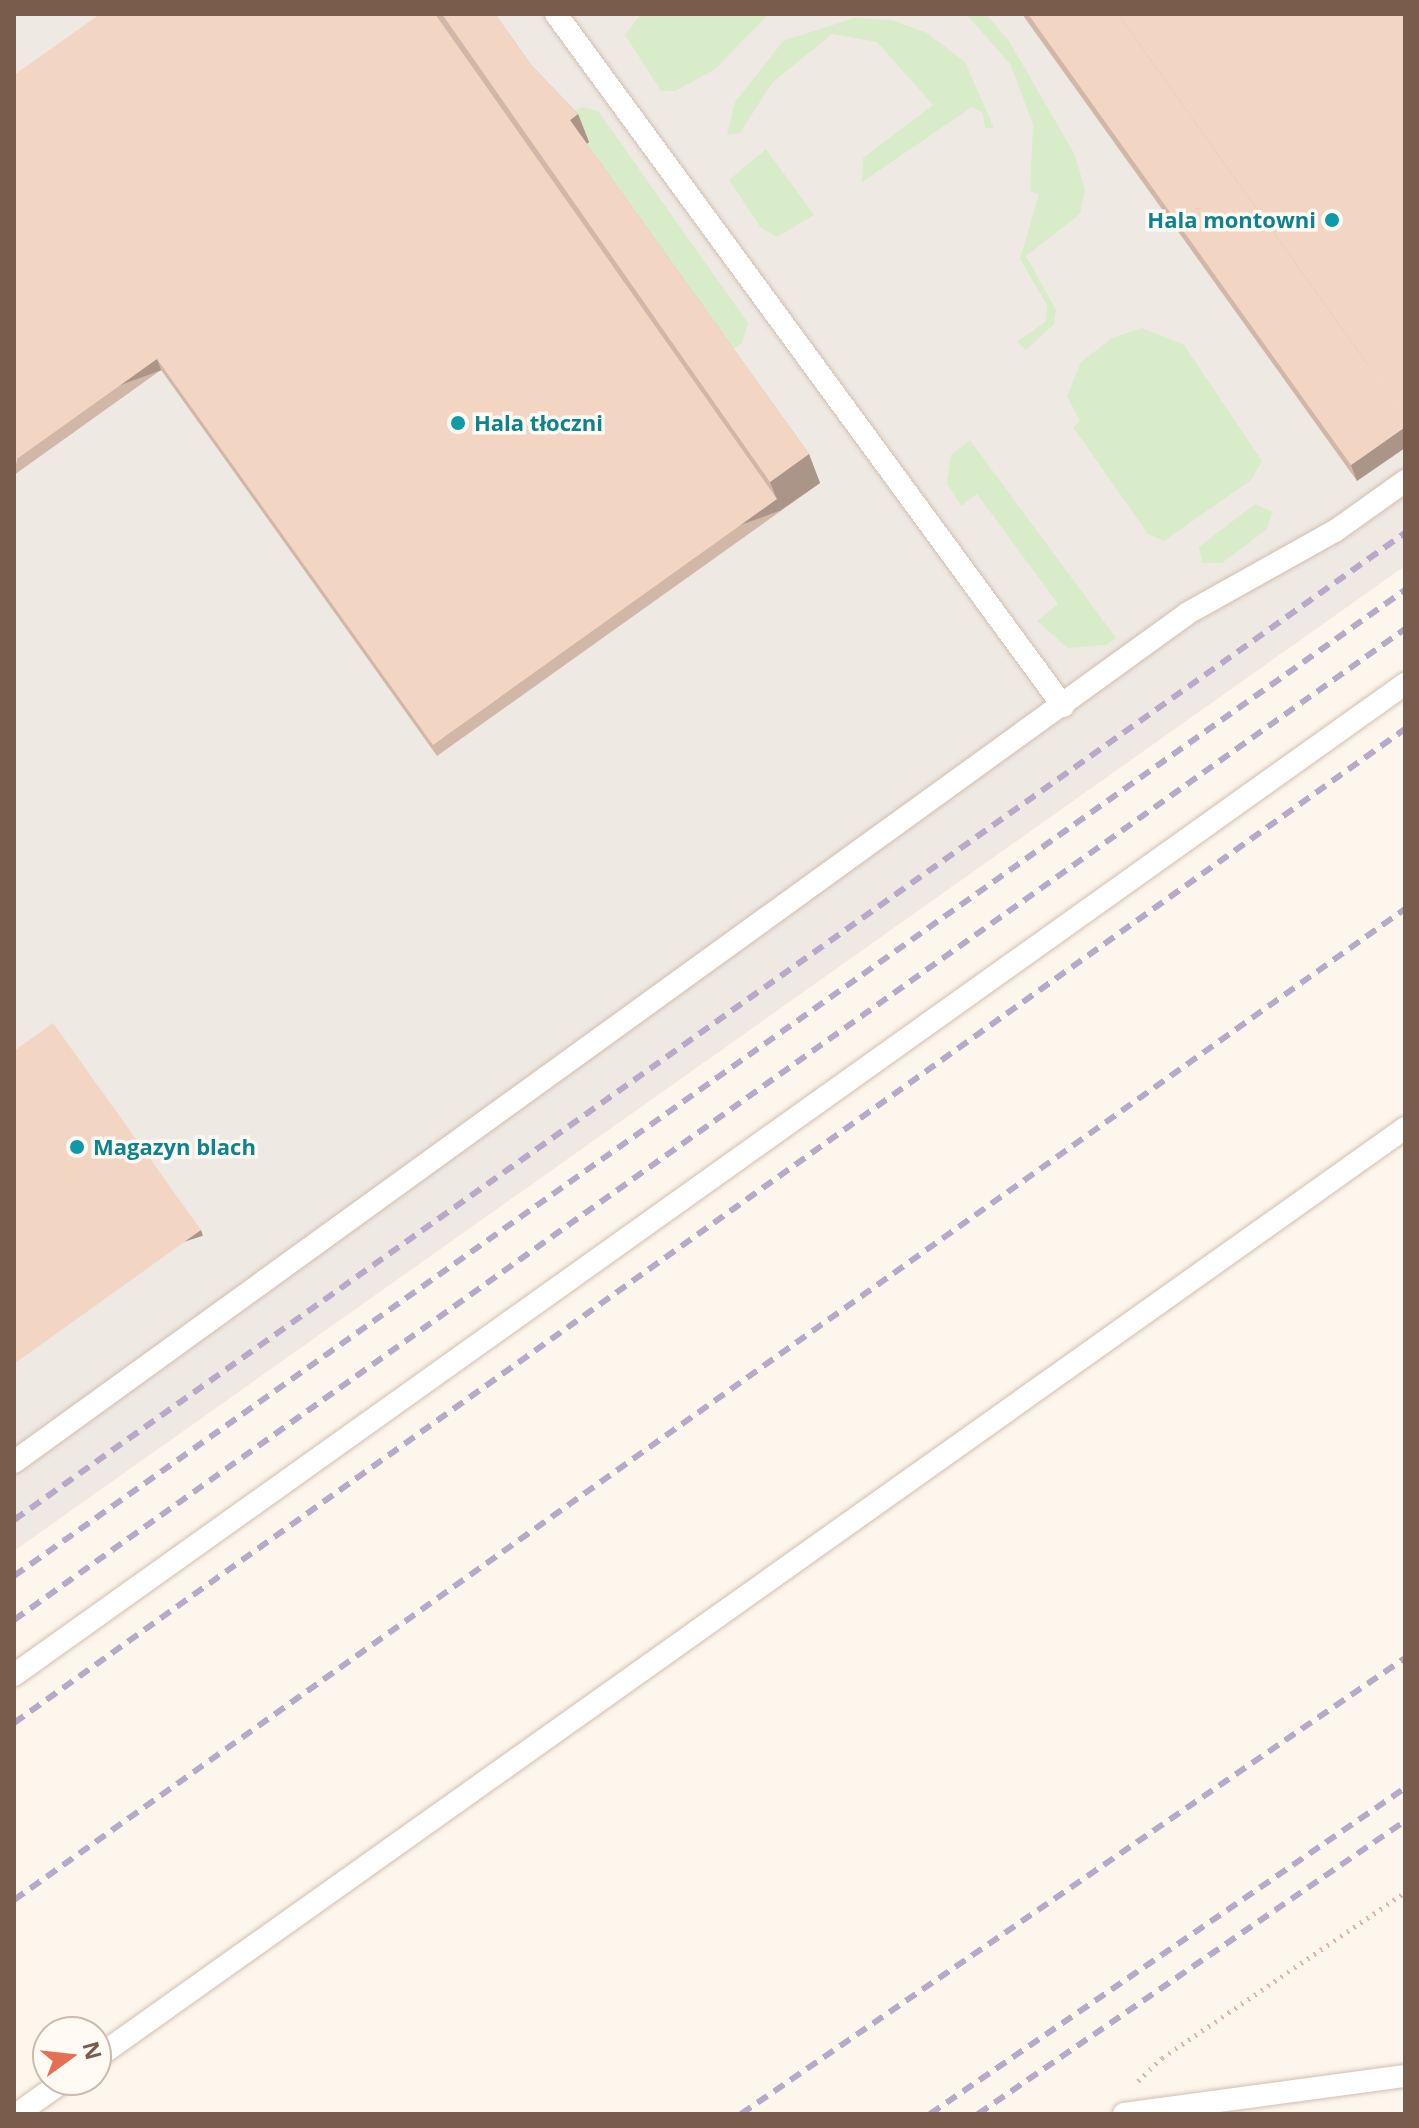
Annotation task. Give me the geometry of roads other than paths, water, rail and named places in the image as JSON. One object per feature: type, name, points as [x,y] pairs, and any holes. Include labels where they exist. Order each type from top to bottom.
[{"type":"lane","points":[[556,14],[1063,706]]},
{"type":"lane","points":[[14,1462],[1188,613],[1335,531],[1405,481]]},
{"type":"lane","points":[[14,1675],[1405,684]]},
{"type":"lane","points":[[112,2047],[1405,1128]]},
{"type":"lane","points":[[1124,2114],[1405,2076]]},
{"type":"lane","points":[[17,2114],[42,2096]]},
{"type":"railway","points":[[14,1520],[1405,533]]},
{"type":"railway","points":[[14,1576],[1405,590]]},
{"type":"railway","points":[[14,1620],[1405,629]]},
{"type":"railway","points":[[14,1723],[1405,729]]},
{"type":"railway","points":[[14,1900],[1405,909]]},
{"type":"railway","points":[[741,2114],[1405,1658]]},
{"type":"railway","points":[[930,2114],[1405,1788]]},
{"type":"railway","points":[[978,2114],[1405,1821]]},
{"type":"place","name":"Hala montowni","points":[[1332,220]]},
{"type":"place","name":"Hala tłoczni","points":[[458,423]]},
{"type":"place","name":"Magazyn blach","points":[[77,1147]]}]
